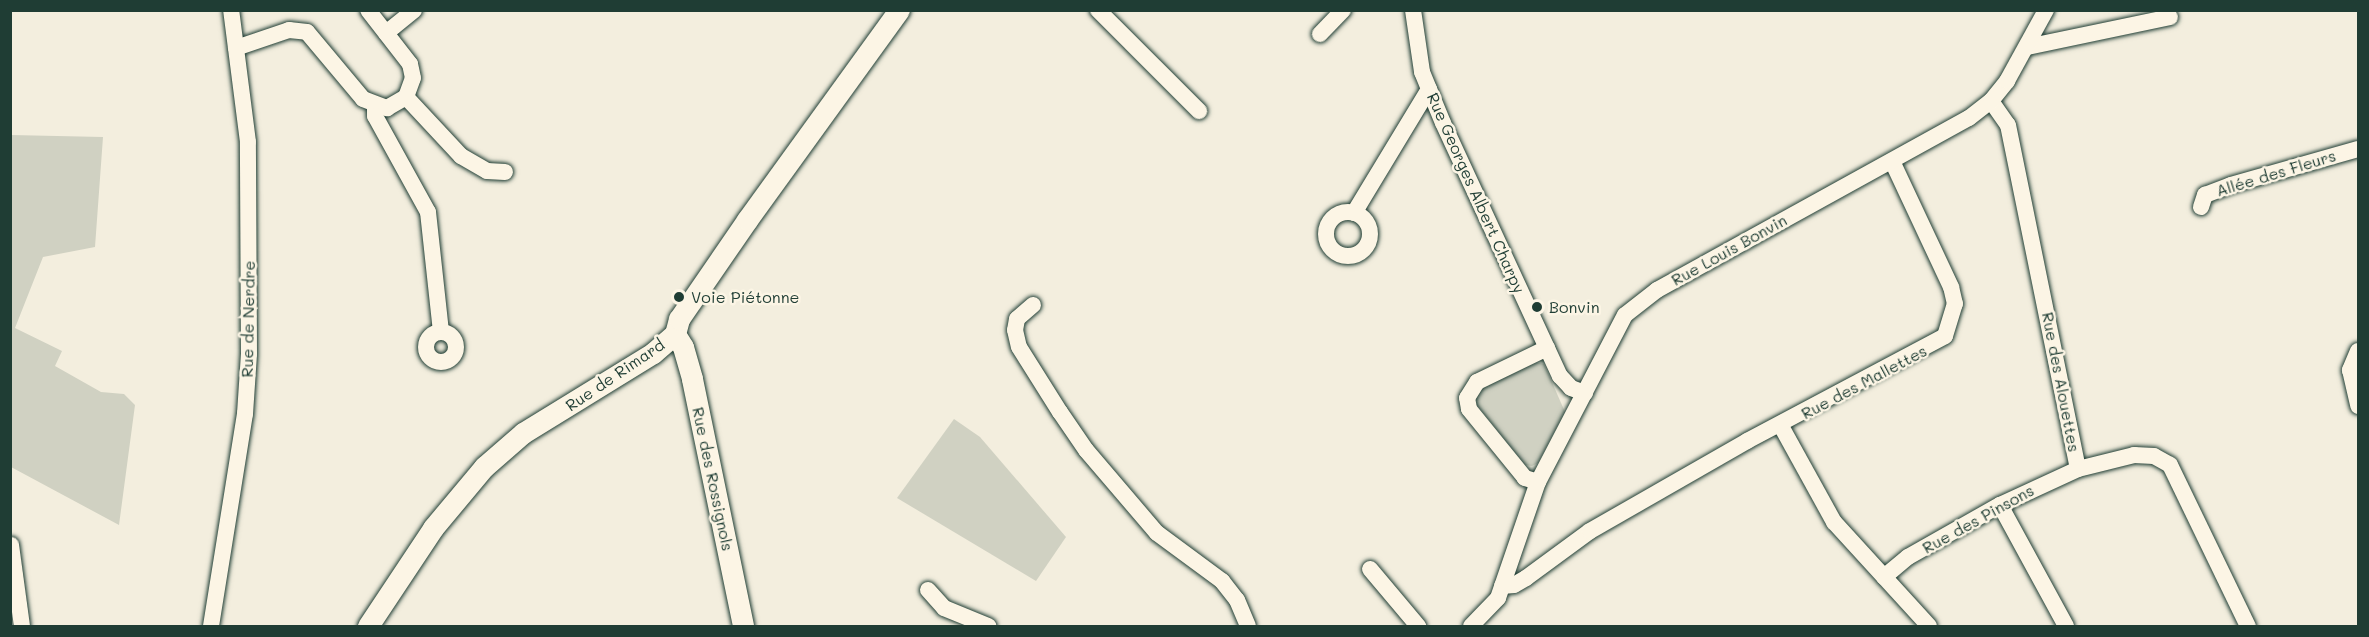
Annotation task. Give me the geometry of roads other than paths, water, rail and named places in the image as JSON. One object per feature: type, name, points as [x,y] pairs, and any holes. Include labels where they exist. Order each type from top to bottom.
[{"type":"street","name":"Rue de Nerdre","points":[[211,627],[245,414],[249,354],[250,174],[231,10]]},
{"type":"street","points":[[236,48],[289,30],[307,32],[363,99],[375,106],[387,108],[406,97],[413,87],[410,64],[368,10]]},
{"type":"street","points":[[386,33],[414,10]]},
{"type":"street","name":"Rue de Rimard","points":[[368,627],[433,528],[484,467],[523,433],[653,353],[675,334],[679,319],[747,220],[899,10]]},
{"type":"street","points":[[1098,10],[1199,111]]},
{"type":"street","points":[[1320,34],[1343,10]]},
{"type":"street","name":"Rue Georges Albert Charpy","points":[[1413,10],[1417,51],[1429,89],[1560,376],[1571,388],[1584,393]]},
{"type":"street","points":[[1892,161],[1969,118],[1991,101],[2027,47],[2046,10]]},
{"type":"street","points":[[2027,47],[2121,18],[2170,17]]},
{"type":"street","points":[[1354,213],[1429,89]]},
{"type":"street","points":[[406,97],[461,156],[487,171],[505,172]]},
{"type":"street","name":"Rue des Alouettes","points":[[1991,101],[2008,125],[2078,469],[2134,455],[2154,456],[2170,465],[2248,627]]},
{"type":"street","points":[[375,106],[375,116],[428,212],[441,331]]},
{"type":"street","name":"Allée des Fleurs","points":[[2201,207],[2205,195],[2231,185],[2358,148]]},
{"type":"street","name":"Rue Louis Bonvin","points":[[1502,586],[1538,482],[1625,315],[1638,302],[1892,161]]},
{"type":"street","name":"Rue des Mallettes","points":[[1502,586],[1520,581],[1590,531],[1932,346],[1945,336],[1952,322],[1955,304],[1951,287],[1892,161]]},
{"type":"street","points":[[1033,305],[1017,319],[1015,330],[1019,347],[1060,412],[1086,450],[1157,533],[1222,581],[1237,600],[1248,627]]},
{"type":"street","name":"Rue des Rossignols","points":[[675,334],[683,347],[692,379],[743,627]]},
{"type":"street","points":[[1538,482],[1525,478],[1469,409],[1467,398],[1477,382],[1547,348]]},
{"type":"street","points":[[2358,351],[2350,370],[2358,406]]},
{"type":"street","points":[[1781,426],[1834,522],[1929,627]]},
{"type":"street","name":"Rue des Pinsons","points":[[1884,577],[1908,557],[2000,505],[2078,469]]},
{"type":"street","points":[[2000,505],[2066,627]]},
{"type":"street","points":[[11,545],[22,627]]},
{"type":"street","points":[[1370,569],[1418,627]]},
{"type":"street","points":[[1471,627],[1498,598],[1502,586]]},
{"type":"street","points":[[928,590],[944,608],[988,627]]},
{"type":"place","name":"Voie Piétonne","points":[[679,297]]},
{"type":"place","name":"Bonvin","points":[[1537,307]]}]
